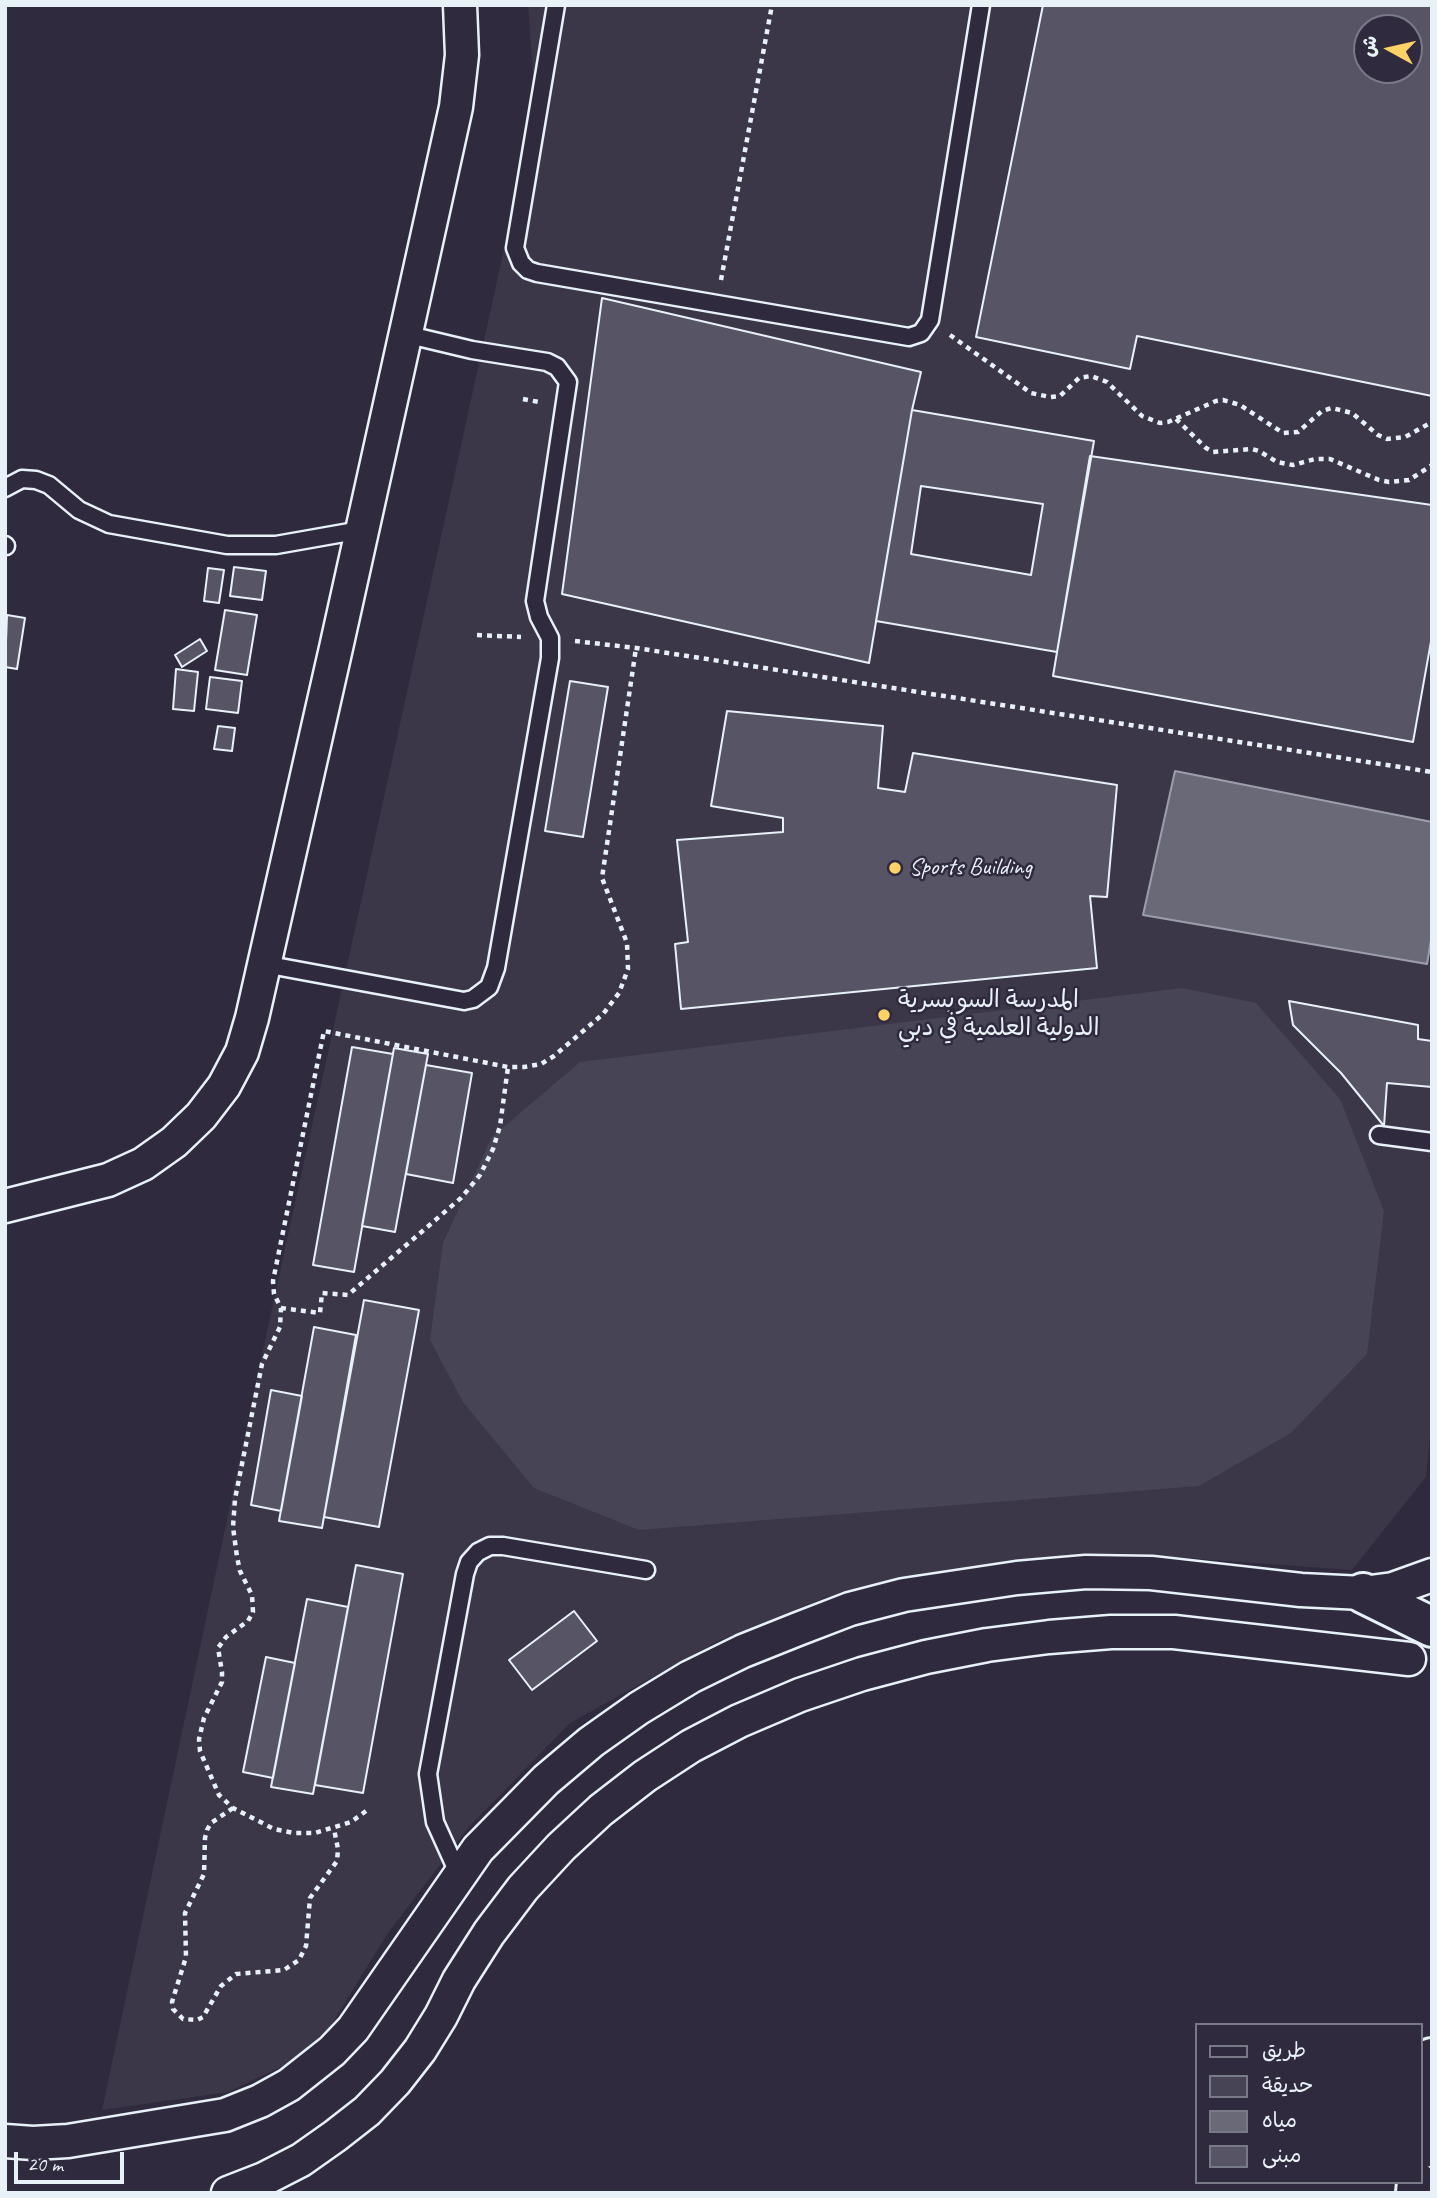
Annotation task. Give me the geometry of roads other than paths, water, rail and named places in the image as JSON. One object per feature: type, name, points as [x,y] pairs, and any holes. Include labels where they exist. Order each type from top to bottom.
[{"type":"street","points":[[5,1206],[108,1180],[143,1164],[174,1142],[201,1116],[224,1086],[243,1052],[456,107],[462,55],[460,5]]},
{"type":"street","points":[[5,2141],[68,2141],[225,2115],[270,2096],[308,2071],[354,2029],[478,1849],[546,1780],[591,1742],[639,1708],[690,1677],[743,1651],[850,1609],[904,1595],[1017,1578],[1086,1572],[1151,1573],[1301,1590],[1363,1593],[1393,1589],[1432,1575]]},
{"type":"street","points":[[1363,1593],[1432,1628]]},
{"type":"street","points":[[228,2193],[301,2160],[367,2111],[395,2082],[420,2050],[489,1933],[523,1888],[561,1847],[601,1810],[645,1776],[691,1746],[739,1721],[800,1695],[926,1657],[1049,1637],[1111,1632],[1174,1632],[1409,1659]]},
{"type":"street","points":[[1423,2132],[1432,2058]]},
{"type":"lane","points":[[556,5],[515,248],[516,256],[528,270],[909,337],[921,333],[930,320],[981,5]]},
{"type":"lane","points":[[264,964],[464,1001],[473,999],[489,987],[496,968],[550,658],[550,638],[539,617],[535,601],[568,382],[557,367],[547,362],[472,350],[405,334]]},
{"type":"lane","points":[[5,488],[22,479],[36,480],[49,485],[79,510],[109,524],[227,545],[276,545],[361,530]]},
{"type":"lane","points":[[1378,1135],[1432,1142]]},
{"type":"lane","points":[[459,1875],[435,1822],[428,1774],[469,1562],[478,1552],[490,1546],[503,1546],[646,1570]]},
{"type":"water","points":[[1175,771],[1432,822],[1432,934],[1427,964],[1143,915]]},
{"type":"place","name":"Sports Building","points":[[895,868]]},
{"type":"place","name":"المدرسة السويسرية الدولية العلمية في دبي","points":[[884,1015]]}]
